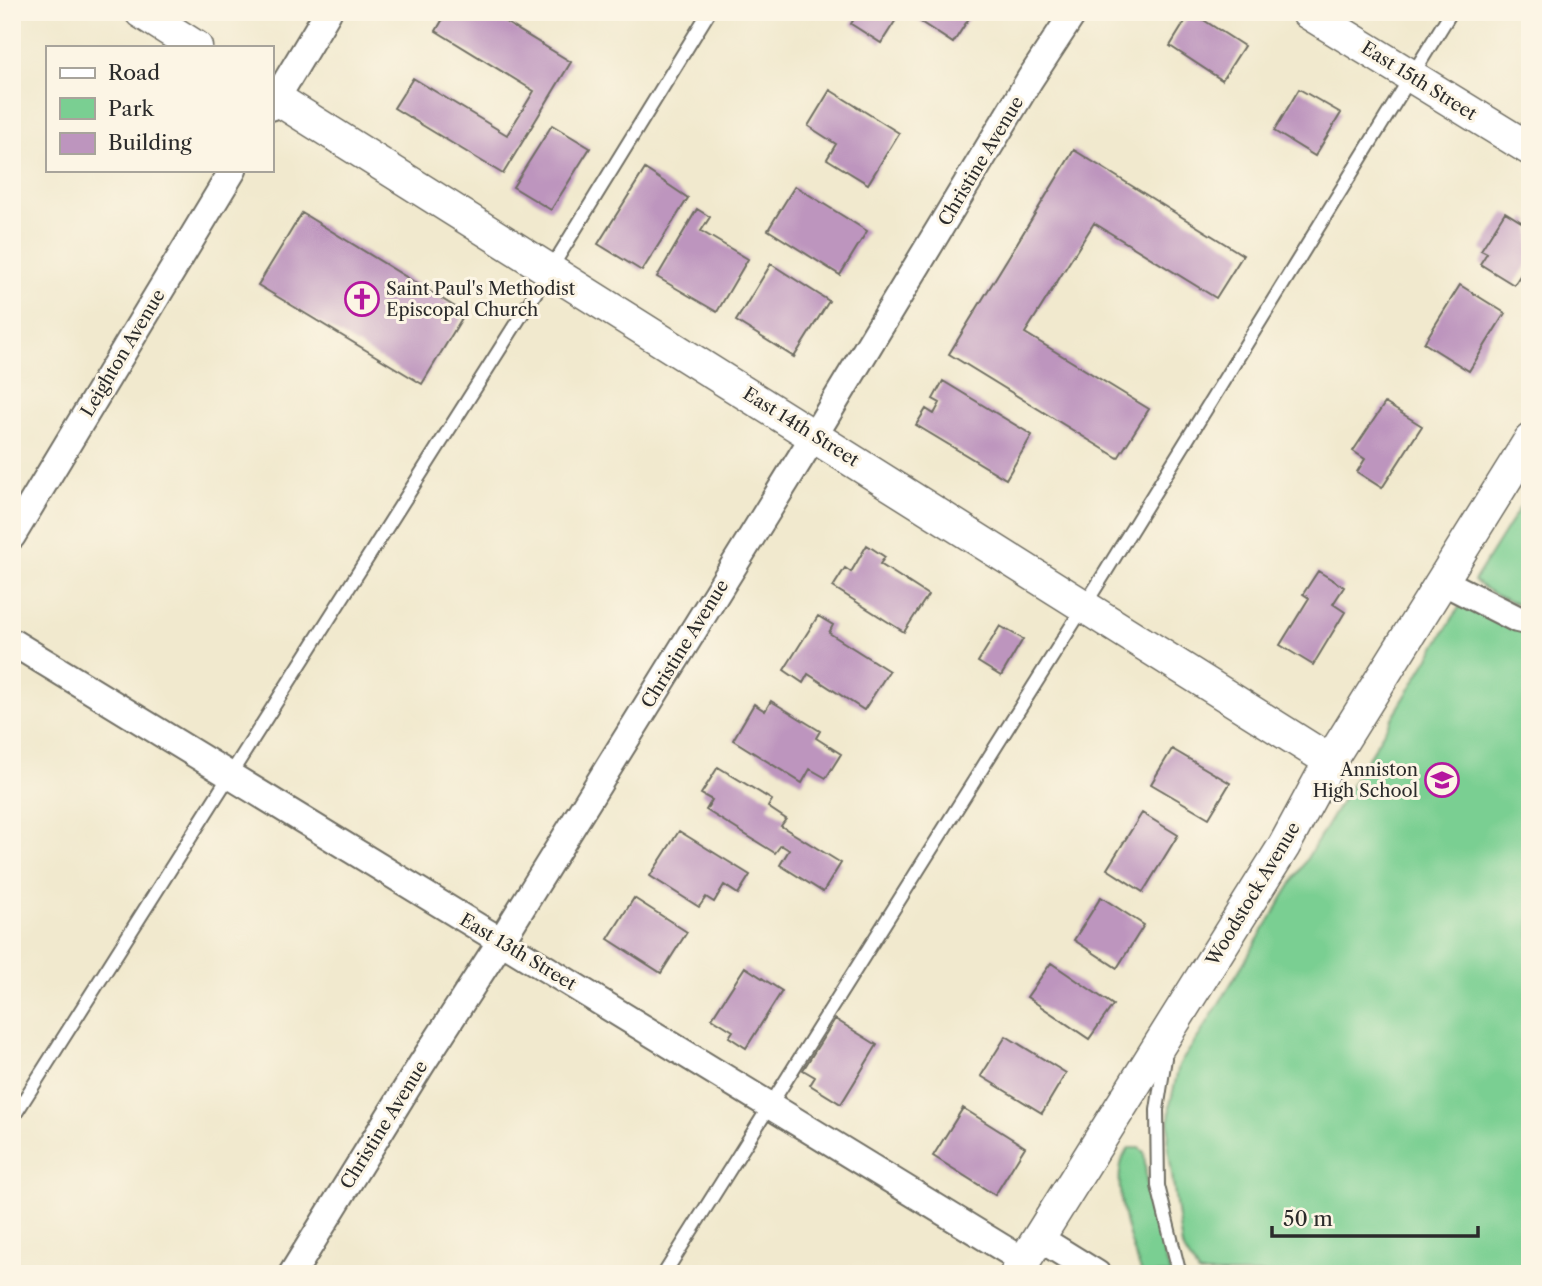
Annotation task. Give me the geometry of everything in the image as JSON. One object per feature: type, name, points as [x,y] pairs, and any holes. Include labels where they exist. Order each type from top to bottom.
[{"type":"street","points":[[141,12],[194,46]]},
{"type":"street","points":[[273,100],[328,12]]},
{"type":"street","name":"Christine Avenue","points":[[292,1274],[814,436],[1030,79],[1074,12]]},
{"type":"street","name":"East 15th Street","points":[[1307,12],[1530,149]]},
{"type":"street","name":"East 14th Street","points":[[273,100],[550,270],[1330,761]]},
{"type":"street","name":"Leighton Avenue","points":[[12,536],[232,172]]},
{"type":"street","name":"Woodstock Avenue","points":[[1026,1258],[1284,846],[1330,761],[1530,440]]},
{"type":"street","points":[[1442,581],[1517,619],[1530,622]]},
{"type":"street","name":"East 13th Street","points":[[12,642],[769,1106],[1026,1258],[1097,1274]]},
{"type":"lane","points":[[12,1119],[550,270],[709,12]]},
{"type":"lane","points":[[664,1274],[1084,606],[1451,12]]},
{"type":"lane","points":[[1182,1274],[1158,1186],[1157,1110],[1162,1064],[1197,985]]},
{"type":"green space","points":[[1530,491],[1530,610],[1495,595],[1474,581]]},
{"type":"green space","name":"Anniston High School","points":[[1463,601],[1530,634],[1530,1274],[1199,1274],[1182,1247],[1168,1146],[1170,1105],[1179,1065]]},
{"type":"green space","points":[[1129,1148],[1139,1148],[1144,1152],[1149,1211],[1171,1274],[1142,1274],[1132,1246],[1120,1191],[1123,1159]]},
{"type":"building","points":[[447,12],[489,12],[571,62],[503,174],[394,108],[413,78],[507,135],[534,91],[436,31]]},
{"type":"building","points":[[858,12],[901,12],[881,43],[851,24]]},
{"type":"building","points":[[916,12],[973,12],[953,43],[913,17]]},
{"type":"building","points":[[1191,12],[1244,46],[1222,80],[1170,46]]},
{"type":"building","points":[[1299,89],[1341,113],[1315,156],[1274,131]]},
{"type":"building","points":[[830,90],[899,133],[868,184],[827,159],[836,144],[808,126]]},
{"type":"building","points":[[552,125],[590,148],[551,210],[513,187]]},
{"type":"building","points":[[1074,150],[1243,255],[1216,298],[1094,223],[1025,333],[1149,409],[1118,458],[949,354]]},
{"type":"building","points":[[645,169],[688,198],[642,271],[598,244]]},
{"type":"building","points":[[795,186],[867,231],[840,275],[768,230]]},
{"type":"building","points":[[697,209],[710,217],[701,231],[748,259],[717,312],[657,277]]},
{"type":"building","points":[[1505,212],[1523,223],[1526,218],[1530,221],[1530,260],[1514,285],[1480,264],[1487,253],[1481,250]]},
{"type":"building","name":"Saint Paul's Methodist Episcopal Church","points":[[302,213],[465,313],[422,384],[258,285]]},
{"type":"building","points":[[771,264],[829,301],[794,357],[736,321]]},
{"type":"building","points":[[1460,285],[1505,313],[1469,371],[1424,343]]},
{"type":"building","points":[[943,381],[1032,435],[1006,479],[916,425],[926,409],[934,414],[940,403],[933,399]]},
{"type":"building","points":[[1385,403],[1422,426],[1382,488],[1357,472],[1365,459],[1353,451]]},
{"type":"building","points":[[867,545],[885,557],[880,564],[928,595],[904,632],[833,587],[845,568],[851,572]]},
{"type":"building","points":[[1318,571],[1344,587],[1333,604],[1345,612],[1313,665],[1280,645],[1309,598],[1303,594]]},
{"type":"building","points":[[818,616],[833,625],[829,633],[889,671],[864,710],[808,674],[803,683],[784,670]]},
{"type":"building","points":[[1000,626],[1023,639],[1001,676],[978,662]]},
{"type":"building","points":[[771,701],[820,731],[816,738],[841,754],[826,778],[810,769],[802,783],[733,740],[754,704],[765,711]]},
{"type":"building","points":[[1172,749],[1230,783],[1209,818],[1151,784]]},
{"type":"building","points":[[718,767],[772,800],[768,807],[786,819],[781,826],[841,863],[823,892],[780,865],[789,850],[781,845],[775,853],[706,810],[712,800],[701,794]]},
{"type":"building","points":[[1142,813],[1178,835],[1143,892],[1107,869]]},
{"type":"building","points":[[679,831],[750,875],[738,894],[724,885],[714,902],[706,897],[699,907],[650,876]]},
{"type":"building","points":[[1101,897],[1144,925],[1117,968],[1074,940]]},
{"type":"building","points":[[634,898],[687,932],[661,973],[608,939]]},
{"type":"building","points":[[1051,963],[1113,1005],[1089,1039],[1027,997]]},
{"type":"building","points":[[745,967],[782,991],[746,1048],[729,1037],[733,1031],[712,1018]]},
{"type":"building","points":[[835,1019],[877,1045],[841,1104],[810,1085],[815,1077],[803,1070]]},
{"type":"building","points":[[1006,1036],[1066,1073],[1042,1113],[981,1076]]},
{"type":"building","points":[[963,1108],[1025,1147],[995,1195],[933,1156]]},
{"type":"place","name":"Saint Paul's Methodist Episcopal Church","points":[[362,299]]},
{"type":"place","name":"Anniston High School","points":[[1442,780]]}]
